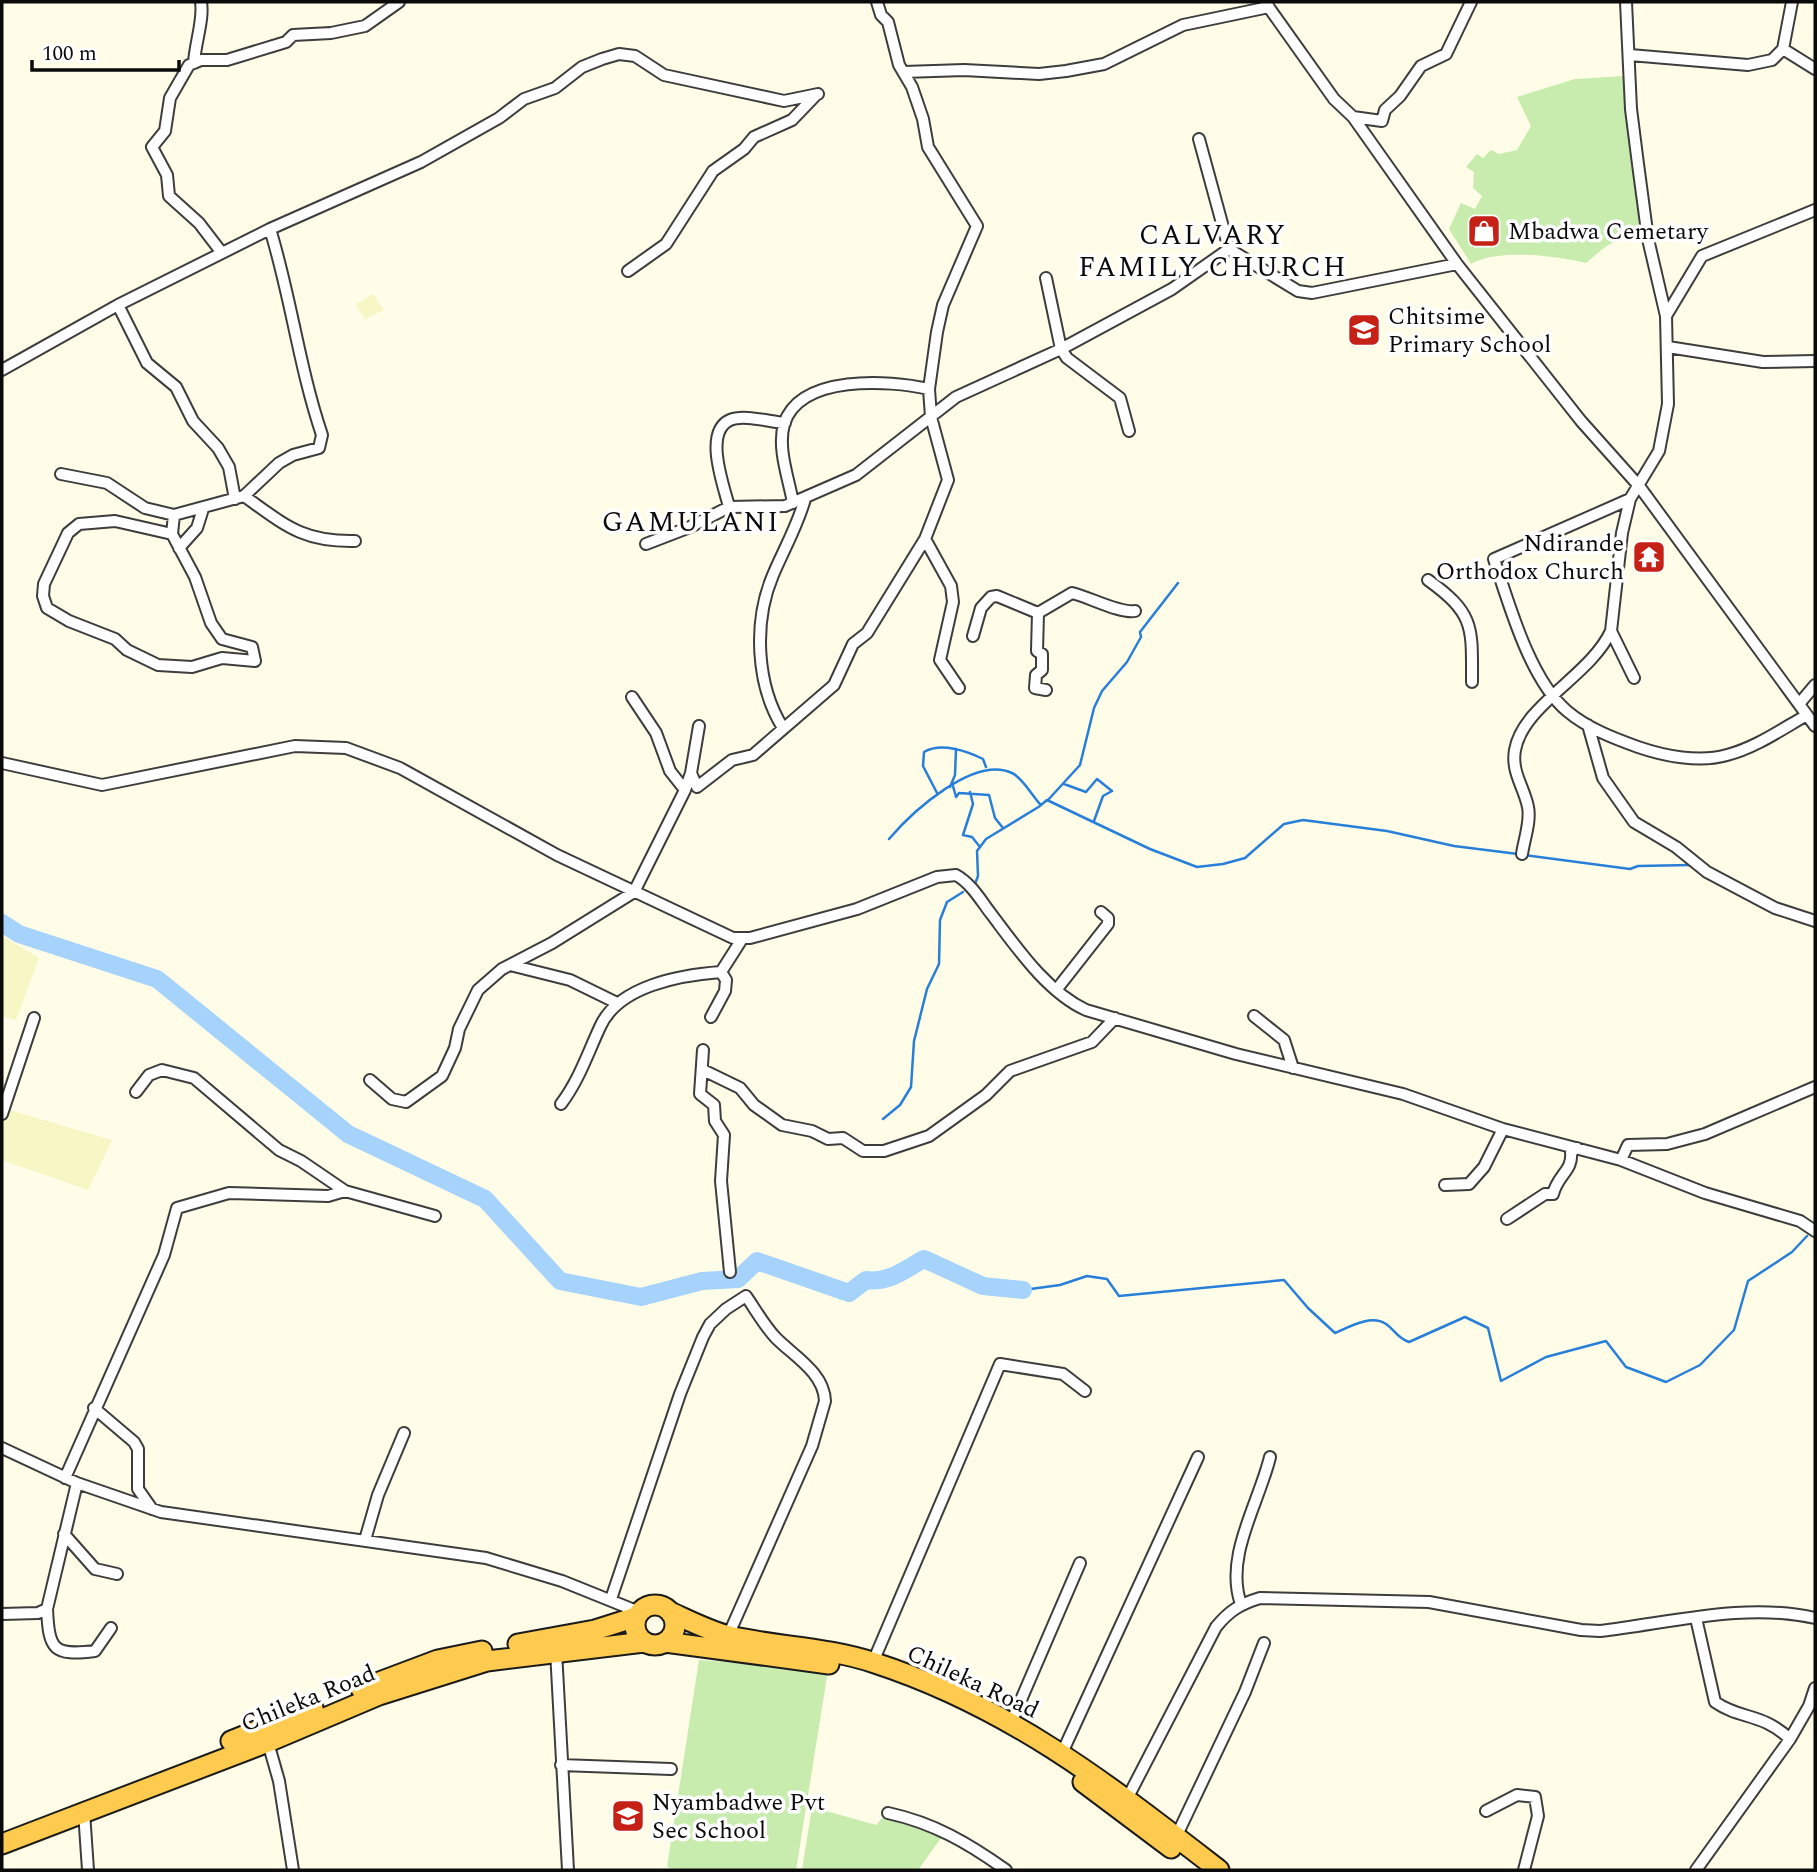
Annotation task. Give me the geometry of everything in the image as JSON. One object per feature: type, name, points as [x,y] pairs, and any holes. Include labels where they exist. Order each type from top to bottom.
[{"type":"highway","name":"Chileka Road","points":[[2,1844],[265,1736],[391,1676],[438,1660],[595,1630],[638,1615],[654,1605],[728,1636],[800,1646],[873,1662],[938,1686],[1012,1723],[1062,1753],[1128,1797],[1220,1870]]},
{"type":"highway","points":[[666,1642],[674,1628],[670,1612]]},
{"type":"highway","points":[[638,1615],[636,1634],[644,1642]]},
{"type":"highway","name":"Chileka Road","points":[[2,1831],[379,1695],[487,1661],[555,1651],[644,1642],[655,1645],[666,1642],[835,1665],[871,1673],[947,1702],[1057,1764],[1200,1870]]},
{"type":"street","points":[[194,63],[195,37],[201,21],[201,2]]},
{"type":"street","points":[[222,253],[199,223],[169,196],[167,175],[152,147],[165,131],[170,98],[189,65],[227,60],[286,42],[293,35],[331,33],[365,26],[399,2]]},
{"type":"street","points":[[691,773],[697,787],[706,783],[708,777],[732,760],[753,755],[835,685],[853,644],[867,633],[925,539],[948,480],[942,450],[930,418],[929,389],[943,304],[977,226],[933,160],[923,119],[888,22],[881,15],[877,2]]},
{"type":"street","points":[[1353,117],[1382,121],[1385,110],[1400,96],[1421,66],[1446,54],[1471,2]]},
{"type":"street","points":[[1522,854],[1529,811],[1515,773],[1515,748],[1534,713],[1606,643],[1611,631],[1622,533],[1630,499],[1659,451],[1666,422],[1666,316],[1645,214],[1631,110],[1626,2]]},
{"type":"street","points":[[1630,55],[1748,65],[1772,60],[1783,48],[1792,2]]},
{"type":"street","points":[[904,72],[964,70],[1039,74],[1066,71],[1113,60],[1183,25],[1267,4],[1334,99],[1353,117],[1457,264],[1581,421],[1639,486],[1815,726]]},
{"type":"street","points":[[1783,48],[1815,69]]},
{"type":"street","points":[[2,370],[118,305],[270,229],[421,162],[499,118],[524,99],[555,88],[582,67],[619,54],[635,56],[664,75],[676,79],[766,98],[784,101],[817,94],[792,120],[754,137],[744,149],[713,172],[666,244],[628,271]]},
{"type":"street","points":[[1199,139],[1228,249],[1298,290],[1312,293],[1457,264]]},
{"type":"street","points":[[1666,316],[1702,256],[1815,210]]},
{"type":"street","points":[[61,474],[107,483],[145,508],[174,515],[240,497],[279,463],[293,455],[320,448],[322,440],[298,354],[284,272],[270,229]]},
{"type":"street","points":[[646,544],[690,527],[729,507],[775,507],[793,503],[856,475],[956,397],[1061,349],[1172,289],[1228,249]]},
{"type":"street","points":[[1046,278],[1061,349],[1067,358],[1120,398],[1129,431]]},
{"type":"street","points":[[118,305],[146,363],[176,387],[193,421],[218,449],[229,467],[240,497],[312,538],[330,543],[355,541]]},
{"type":"street","points":[[1668,347],[1763,362],[1815,361]]},
{"type":"street","points":[[793,503],[783,451],[785,423],[804,397],[828,389],[878,383],[929,389]]},
{"type":"street","points":[[729,507],[715,448],[724,426],[729,421],[740,419],[785,423]]},
{"type":"street","points":[[783,727],[767,701],[761,622],[773,575],[798,523],[805,499]]},
{"type":"street","points":[[1630,499],[1494,559],[1523,639],[1553,696],[1588,725],[1658,754],[1712,758],[1754,744],[1807,715]]},
{"type":"street","points":[[179,548],[197,528],[203,509]]},
{"type":"street","points":[[172,534],[115,521],[79,524],[68,533],[44,584],[45,604],[59,616],[115,639],[127,650],[158,665],[192,667],[222,658],[255,661],[252,647],[222,639],[211,623],[195,577],[172,534],[174,515]]},
{"type":"street","points":[[925,539],[951,586],[953,602],[940,660],[958,688]]},
{"type":"street","points":[[1428,580],[1463,611],[1471,628],[1472,682]]},
{"type":"street","points":[[1038,613],[1072,593],[1104,601],[1126,613],[1135,611]]},
{"type":"street","points":[[973,636],[981,608],[991,597],[997,596],[1038,613]]},
{"type":"street","points":[[1038,613],[1037,651],[1042,654],[1042,670],[1036,675],[1035,688],[1046,690]]},
{"type":"street","points":[[1611,631],[1634,678]]},
{"type":"street","points":[[1799,704],[1815,685]]},
{"type":"street","points":[[632,697],[656,733],[670,771],[685,790]]},
{"type":"street","points":[[1588,725],[1603,778],[1634,822],[1676,847],[1707,872],[1775,908],[1815,921]]},
{"type":"street","points":[[370,1080],[398,1102],[406,1102],[422,1093],[442,1076],[478,990],[489,977],[552,943],[634,892],[685,790],[691,773],[699,726]]},
{"type":"street","points":[[2,763],[102,785],[201,763],[266,754],[284,747],[324,745],[346,748],[400,768],[557,855],[724,935],[743,939],[857,909],[937,877],[956,875],[980,898],[1030,961],[1075,1005],[1293,1068],[1403,1094],[1503,1129],[1621,1160],[1705,1193],[1800,1220],[1815,1231]]},
{"type":"street","points":[[1057,989],[1108,924],[1108,918],[1101,912]]},
{"type":"street","points":[[721,972],[743,939]]},
{"type":"street","points":[[510,965],[570,980],[617,1003]]},
{"type":"street","points":[[561,1104],[583,1071],[600,1026],[617,1003],[633,993],[683,974],[721,972]]},
{"type":"street","points":[[711,1017],[725,990],[726,980],[721,972]]},
{"type":"street","points":[[1254,1016],[1284,1040],[1293,1068]]},
{"type":"street","points":[[2,1114],[34,1018]]},
{"type":"street","points":[[704,1070],[740,1088],[754,1105],[782,1125],[812,1131],[828,1139],[844,1138],[867,1152],[892,1150],[929,1136],[986,1095],[1010,1071],[1091,1042],[1115,1018]]},
{"type":"street","points":[[703,1050],[704,1070],[700,1094],[714,1105],[715,1121],[724,1135],[721,1185],[730,1272]]},
{"type":"street","points":[[136,1092],[149,1075],[162,1070],[194,1077],[279,1150],[301,1161],[345,1191],[435,1216]]},
{"type":"street","points":[[1621,1160],[1628,1145],[1667,1144],[1705,1134],[1815,1087]]},
{"type":"street","points":[[1446,1185],[1469,1184],[1484,1167],[1503,1129]]},
{"type":"street","points":[[1507,1219],[1545,1194],[1553,1194],[1556,1183],[1572,1161],[1571,1152],[1577,1147]]},
{"type":"street","points":[[65,1478],[93,1408],[164,1255],[177,1208],[229,1193],[328,1196],[345,1191]]},
{"type":"street","points":[[611,1599],[680,1394],[703,1337],[710,1324],[746,1296],[772,1335],[804,1362],[824,1393],[825,1401],[813,1446],[728,1636]]},
{"type":"street","points":[[873,1662],[1000,1364],[1063,1374],[1085,1391]]},
{"type":"street","points":[[93,1408],[134,1442],[138,1449],[138,1489],[152,1509]]},
{"type":"street","points":[[365,1540],[378,1495],[404,1433]]},
{"type":"street","points":[[2,1448],[77,1483],[152,1509],[196,1519],[365,1540],[502,1562],[611,1599],[638,1615]]},
{"type":"street","points":[[1062,1753],[1198,1457]]},
{"type":"street","points":[[1241,1604],[1236,1588],[1239,1551],[1263,1488],[1270,1457]]},
{"type":"street","points":[[77,1483],[47,1609],[48,1638],[58,1651],[74,1654],[95,1651],[111,1628]]},
{"type":"street","points":[[64,1534],[95,1569],[117,1574]]},
{"type":"street","points":[[1012,1723],[1080,1563]]},
{"type":"street","points":[[1128,1797],[1216,1627],[1241,1604],[1260,1598],[1429,1602],[1565,1629],[1590,1631],[1696,1618],[1799,1614],[1815,1618]]},
{"type":"street","points":[[2,1614],[38,1613],[47,1609]]},
{"type":"street","points":[[1696,1618],[1714,1702],[1766,1720],[1790,1739]]},
{"type":"street","points":[[1177,1837],[1245,1692],[1264,1643]]},
{"type":"street","points":[[555,1651],[568,1870]]},
{"type":"street","points":[[1696,1870],[1790,1739],[1809,1706],[1815,1688]]},
{"type":"street","points":[[265,1736],[279,1781],[293,1870]]},
{"type":"street","points":[[561,1765],[671,1769]]},
{"type":"street","points":[[1486,1811],[1517,1795],[1535,1797],[1538,1816],[1524,1870]]},
{"type":"street","points":[[83,1812],[88,1870]]},
{"type":"street","points":[[888,1813],[923,1821],[956,1836],[1006,1870]]},
{"type":"green space","points":[[1624,76],[1644,241],[1625,240],[1612,243],[1586,263],[1544,256],[1511,255],[1482,259],[1471,264],[1449,229],[1461,203],[1475,209],[1482,196],[1473,188],[1474,172],[1466,167],[1477,154],[1483,158],[1491,150],[1499,154],[1517,150],[1531,126],[1517,97],[1575,79]]},
{"type":"green space","points":[[373,294],[384,310],[365,319],[356,304]]},
{"type":"green space","points":[[2,936],[39,958],[16,1020],[2,1016]]},
{"type":"green space","points":[[6,1109],[112,1140],[88,1190],[2,1160],[2,1128]]},
{"type":"green space","points":[[699,1660],[828,1670],[796,1870],[677,1870],[667,1867]]},
{"type":"green space","points":[[812,1807],[876,1825],[882,1818],[919,1827],[941,1838],[918,1870],[802,1870]]},
{"type":"waterway","points":[[1048,800],[1080,765],[1094,708],[1102,691],[1127,662],[1141,637],[1140,632],[1178,583]]},
{"type":"waterway","points":[[937,793],[923,766],[924,752],[938,748],[962,751],[983,759],[986,767]]},
{"type":"waterway","points":[[950,787],[955,775],[956,749]]},
{"type":"waterway","points":[[889,839],[945,789],[980,772],[997,770],[1016,775],[1041,805],[1047,800],[1150,849],[1197,867],[1245,858],[1284,824],[1303,820],[1387,831],[1454,846],[1518,854]]},
{"type":"waterway","points":[[1064,784],[1086,792],[1097,779],[1112,791],[1103,796],[1094,821]]},
{"type":"waterway","points":[[953,786],[956,797],[959,793],[989,795],[995,818],[1003,828]]},
{"type":"waterway","points":[[970,792],[973,804],[963,835],[972,837],[980,847]]},
{"type":"waterway","points":[[975,884],[978,876],[977,851],[986,839],[1040,806]]},
{"type":"waterway","points":[[1524,855],[1630,869],[1638,866],[1691,865]]},
{"type":"waterway","points":[[883,1119],[900,1105],[911,1087],[914,1041],[927,989],[939,964],[940,920],[947,902],[963,892]]},
{"type":"waterway","points":[[2,923],[19,934],[157,979],[348,1134],[485,1199],[560,1281],[641,1297],[702,1281],[738,1279],[757,1261],[849,1293],[866,1280],[889,1278],[924,1259],[983,1286],[1023,1290]]},
{"type":"waterway","points":[[1023,1290],[1060,1285],[1087,1276],[1107,1279],[1119,1296],[1284,1280],[1308,1308],[1335,1333],[1360,1322],[1374,1320],[1386,1324],[1409,1342],[1465,1317],[1488,1328],[1501,1381],[1546,1357],[1606,1341],[1626,1367],[1666,1382],[1700,1365],[1734,1330],[1748,1281],[1792,1252],[1807,1236]]},
{"type":"place","name":"Mbadwa Cemetary","points":[[1484,231]]},
{"type":"place","name":"Chitsime Primary School","points":[[1364,330]]},
{"type":"place","name":"Ndirande Orthodox Church","points":[[1649,557]]},
{"type":"place","name":"Nyambadwe Pvt Sec School","points":[[628,1816]]},
{"type":"district","name":"CALVARY FAMILY CHURCH","points":[[1213,250]]},
{"type":"district","name":"GAMULANI","points":[[691,521]]}]
